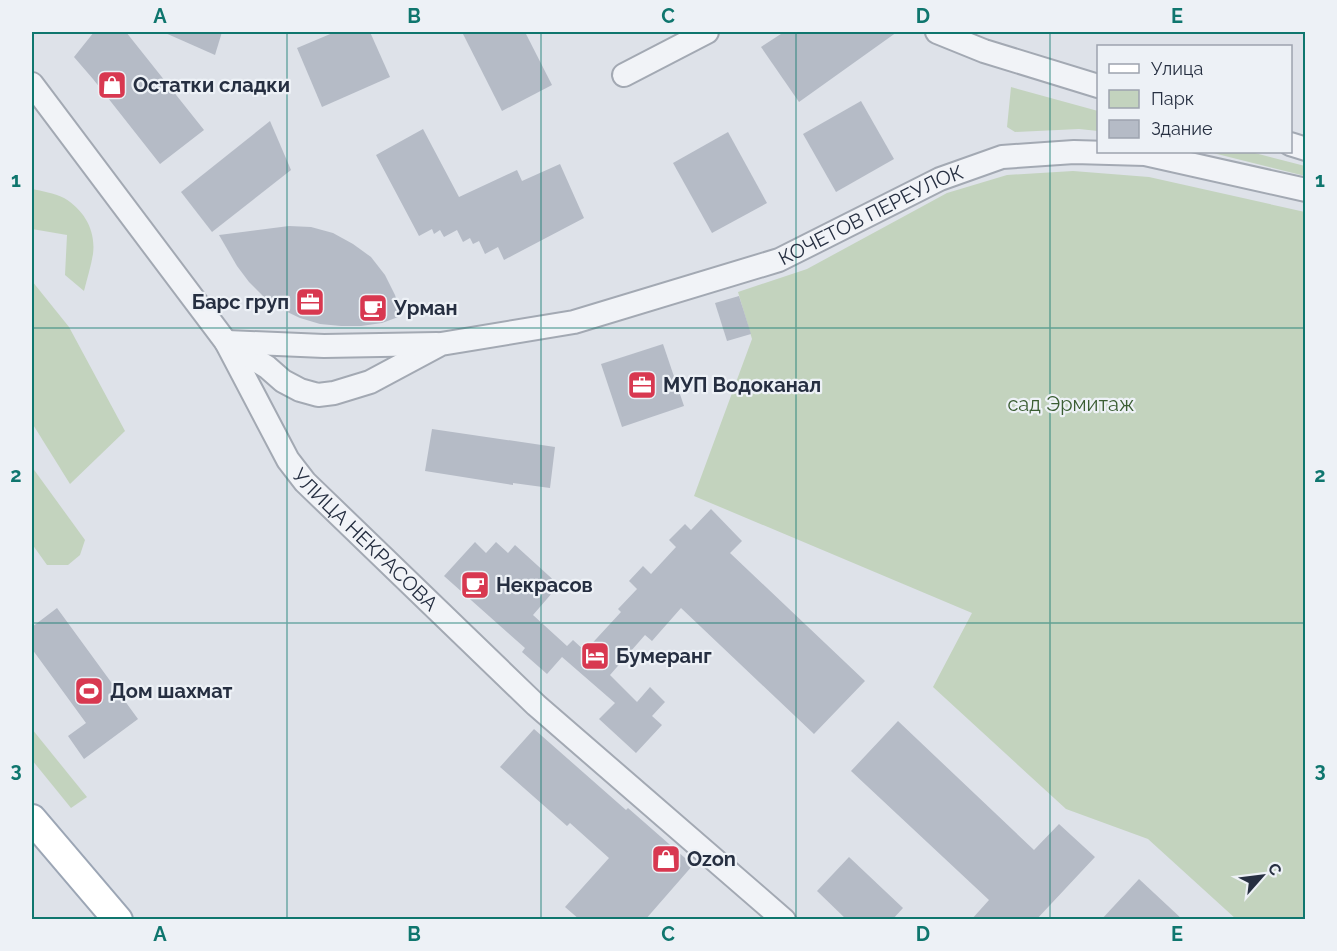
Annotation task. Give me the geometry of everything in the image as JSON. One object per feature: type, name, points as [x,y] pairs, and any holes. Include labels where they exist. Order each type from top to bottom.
[{"type":"main road","points":[[32,819],[118,920]]},
{"type":"street","points":[[624,75],[707,32]]},
{"type":"street","points":[[936,32],[984,51],[1097,86]]},
{"type":"street","name":"УЛИЦА НЕКРАСОВА","points":[[32,84],[226,342],[288,460],[305,482],[536,705],[784,920]]},
{"type":"street","name":"КОЧЕТОВ ПЕРЕУЛОК","points":[[226,342],[324,346],[441,344],[574,322],[779,260],[940,179],[1002,157],[1097,153]]},
{"type":"street","name":"КОЧЕТОВ ПЕРЕУЛОК","points":[[1110,153],[1145,154],[1305,190]]},
{"type":"street","name":"КОЧЕТОВ ПЕРЕУЛОК","points":[[226,342],[267,367],[283,381],[300,390],[318,395],[334,393],[370,382],[441,344]]},
{"type":"green space","points":[[1011,87],[1097,111],[1097,131],[1079,129],[1015,132],[1007,127]]},
{"type":"green space","points":[[1213,153],[1255,153],[1305,166],[1305,176]]},
{"type":"green space","name":"сад Эрмитаж","points":[[1073,171],[1149,177],[1305,212],[1305,917],[1303,920],[1236,919],[1148,839],[1066,809],[933,687],[972,613],[694,496],[752,339],[738,292],[807,269],[947,193],[1007,175]]},
{"type":"green space","points":[[32,189],[64,198],[77,208],[87,222],[93,237],[93,245],[84,291],[65,275],[67,235],[32,229]]},
{"type":"green space","points":[[32,281],[69,327],[125,431],[70,484],[32,423]]},
{"type":"green space","points":[[32,467],[85,540],[80,555],[68,565],[47,565],[32,544]]},
{"type":"green space","points":[[32,729],[87,797],[71,808],[32,760]]},
{"type":"building","points":[[94,32],[126,32],[204,130],[160,164],[74,57]]},
{"type":"building","points":[[163,32],[222,32],[215,55]]},
{"type":"building","points":[[335,32],[370,32],[390,77],[322,107],[297,48]]},
{"type":"building","points":[[462,32],[525,32],[552,85],[502,111]]},
{"type":"building","points":[[784,32],[897,32],[799,102],[761,47]]},
{"type":"building","points":[[861,101],[894,159],[836,192],[803,134]]},
{"type":"building","points":[[270,121],[291,170],[212,232],[181,192]]},
{"type":"building","points":[[423,129],[459,197],[517,170],[522,181],[560,164],[584,218],[504,260],[498,247],[485,254],[479,241],[473,244],[470,238],[463,242],[457,230],[444,237],[440,230],[434,234],[432,229],[419,236],[376,155]]},
{"type":"building","points":[[728,132],[767,203],[712,233],[673,163]]},
{"type":"building","points":[[289,226],[311,227],[333,233],[371,257],[385,275],[395,295],[401,316],[382,323],[361,326],[320,324],[281,309],[264,297],[237,266],[219,235]]},
{"type":"building","points":[[739,296],[751,334],[727,341],[715,303]]},
{"type":"building","name":"МУП Водоканал","points":[[663,344],[684,406],[622,427],[601,364]]},
{"type":"building","points":[[432,429],[555,447],[550,488],[513,483],[513,485],[425,471]]},
{"type":"building","points":[[711,509],[742,541],[730,553],[865,681],[814,734],[681,608],[652,641],[645,635],[610,675],[637,702],[650,687],[665,702],[652,716],[662,725],[636,753],[599,719],[615,703],[562,657],[547,674],[522,652],[525,648],[444,576],[475,542],[486,553],[496,542],[508,553],[515,545],[559,585],[533,615],[567,646],[573,640],[585,651],[621,612],[618,609],[637,589],[629,581],[643,566],[651,574],[676,547],[669,540],[685,524],[691,530]]},
{"type":"building","name":"Дом шахмат","points":[[57,608],[138,719],[84,759],[68,736],[86,723],[32,649],[32,627]]},
{"type":"building","points":[[898,721],[1034,850],[1059,824],[1095,857],[1036,920],[971,920],[989,900],[851,771]]},
{"type":"building","points":[[534,729],[693,865],[645,920],[580,920],[565,907],[609,858],[570,823],[567,826],[500,767]]},
{"type":"building","points":[[849,857],[903,908],[892,920],[847,920],[817,891]]},
{"type":"building","points":[[1139,879],[1183,920],[1101,920]]},
{"type":"place","name":"Остатки сладки","points":[[112,85]]},
{"type":"place","name":"Барс груп","points":[[310,302]]},
{"type":"place","name":"Урман","points":[[373,308]]},
{"type":"place","name":"МУП Водоканал","points":[[642,385]]},
{"type":"place","name":"Некрасов","points":[[475,585]]},
{"type":"place","name":"Бумеранг","points":[[595,656]]},
{"type":"place","name":"Дом шахмат","points":[[89,691]]},
{"type":"place","name":"Ozon","points":[[666,859]]}]
